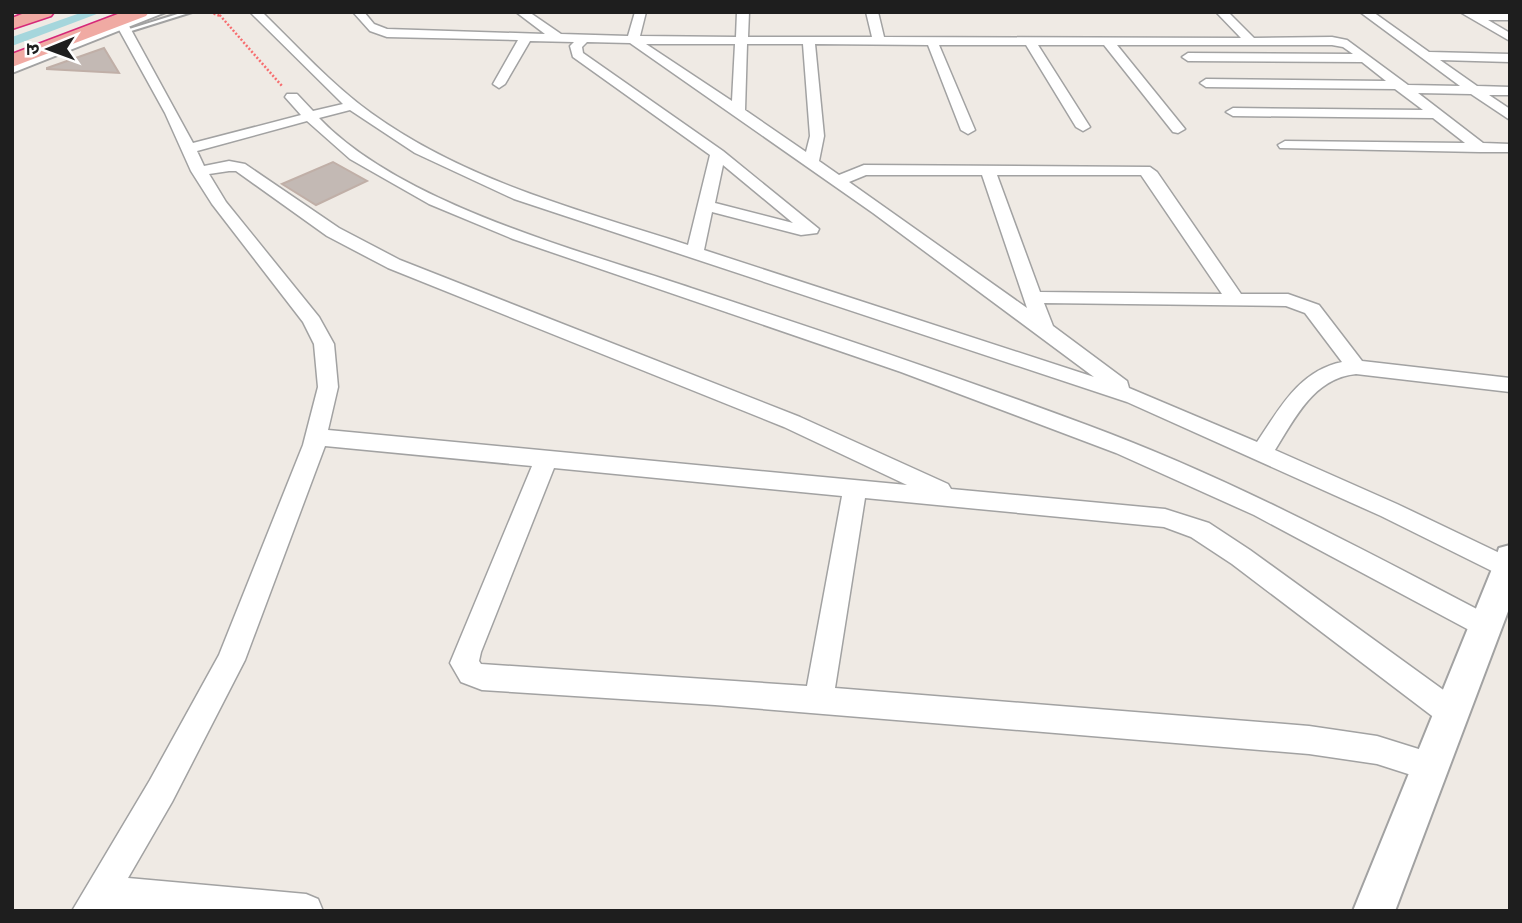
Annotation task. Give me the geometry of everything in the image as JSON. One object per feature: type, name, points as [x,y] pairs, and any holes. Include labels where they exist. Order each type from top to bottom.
[{"type":"highway","points":[[12,24],[45,12]]},
{"type":"highway","points":[[12,61],[130,23]]},
{"type":"street","points":[[12,68],[159,12]]},
{"type":"street","points":[[255,12],[331,110],[366,163],[415,191],[523,237],[826,339],[1128,449],[1262,506],[1499,588]]},
{"type":"street","points":[[358,12],[369,26],[387,33],[633,40],[1339,42],[1347,44],[1480,148]]},
{"type":"street","points":[[521,12],[558,38]]},
{"type":"street","points":[[633,40],[641,12]]},
{"type":"street","points":[[738,110],[743,12]]},
{"type":"street","points":[[872,12],[879,41]]},
{"type":"street","points":[[1221,12],[1251,41]]},
{"type":"street","points":[[1366,12],[1510,116]]},
{"type":"street","points":[[1469,15],[1510,17]]},
{"type":"street","points":[[1469,15],[1510,38]]},
{"type":"street","points":[[130,23],[199,171],[220,204],[312,321],[324,344],[328,387],[316,437],[263,582],[231,660],[161,791],[94,901],[306,911]]},
{"type":"street","points":[[499,84],[526,37]]},
{"type":"street","points":[[584,39],[576,46],[577,54],[718,153],[811,229],[801,230],[707,206]]},
{"type":"street","points":[[633,40],[811,162],[1134,397]]},
{"type":"street","points":[[809,40],[817,136],[811,162]]},
{"type":"street","points":[[1106,40],[1178,129]]},
{"type":"street","points":[[932,41],[968,130]]},
{"type":"street","points":[[1030,41],[1083,127]]},
{"type":"street","points":[[1426,56],[1510,58]]},
{"type":"street","points":[[1188,57],[1364,58]]},
{"type":"street","points":[[1206,83],[1510,91]]},
{"type":"street","points":[[292,97],[382,126],[420,148],[520,196],[1134,397],[1389,510],[1499,588]]},
{"type":"street","points":[[188,149],[331,110]]},
{"type":"street","points":[[1233,112],[1434,114]]},
{"type":"street","points":[[1285,145],[1510,148]]},
{"type":"street","points":[[695,252],[718,153]]},
{"type":"street","points":[[199,171],[240,167],[296,209],[394,264],[792,422],[956,497]]},
{"type":"street","points":[[837,181],[864,170],[1145,170],[1152,174],[1234,299]]},
{"type":"street","points":[[990,170],[989,174],[1044,329]]},
{"type":"street","points":[[1033,297],[1288,300],[1312,309],[1356,367]]},
{"type":"street","points":[[1261,454],[1294,406],[1318,378],[1339,369],[1356,367],[1510,386]]},
{"type":"street","points":[[316,437],[1165,518],[1200,530],[1241,557],[1450,712]]},
{"type":"street","points":[[546,459],[467,652],[464,663],[471,673],[482,677],[818,700],[1308,740],[1377,750],[1430,766]]},
{"type":"street","points":[[818,700],[855,488]]},
{"type":"street","points":[[1374,911],[1499,588]]},
{"type":"lane","points":[[130,23],[190,12]]},
{"type":"path","points":[[210,12],[221,16]]},
{"type":"path","points":[[217,12],[292,97]]},
{"type":"building","points":[[104,48],[119,73],[47,69],[47,68]]},
{"type":"building","points":[[333,162],[367,181],[316,205],[282,184]]},
{"type":"waterway","points":[[12,42],[96,12]]}]
